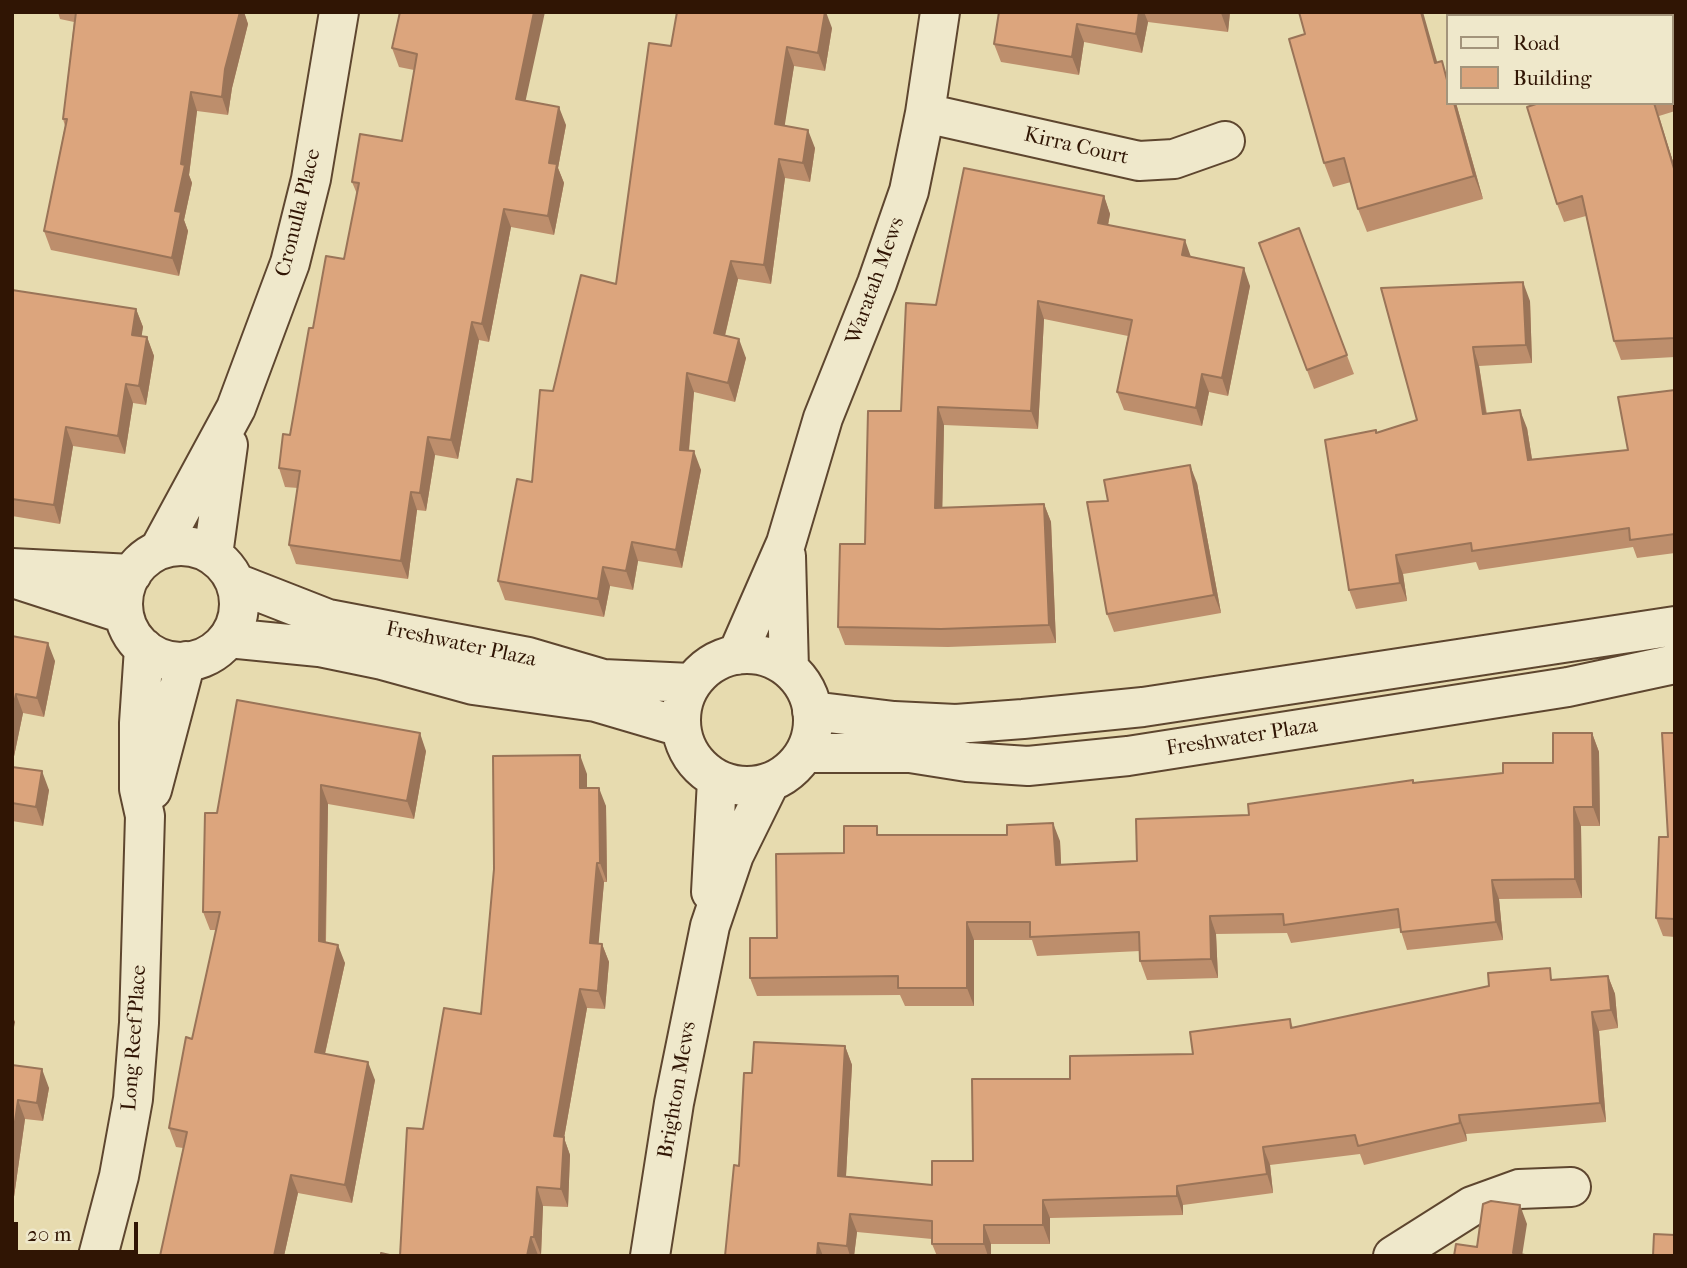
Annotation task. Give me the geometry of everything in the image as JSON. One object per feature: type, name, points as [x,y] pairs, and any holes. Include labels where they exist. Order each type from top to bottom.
[{"type":"street","name":"Cronulla Place","points":[[224,569],[221,482],[236,408],[290,263],[311,179],[339,12]]},
{"type":"street","name":"Waratah Mews","points":[[737,655],[786,543],[823,418],[877,283],[909,191],[925,113],[940,12]]},
{"type":"street","name":"Kirra Court","points":[[925,113],[1139,161],[1174,159],[1225,141]]},
{"type":"street","name":"Cronulla Place","points":[[145,562],[236,408]]},
{"type":"street","name":"Waratah Mews","points":[[786,543],[789,669]]},
{"type":"street","points":[[12,568],[145,562],[187,546],[224,569],[239,606],[228,638],[210,654],[186,661],[164,659],[144,648],[131,633],[124,614],[124,593],[145,562]]},
{"type":"street","name":"Freshwater Plaza","points":[[224,569],[328,619],[528,657],[603,679],[691,683]]},
{"type":"street","points":[[12,578],[124,614]]},
{"type":"street","name":"Freshwater Plaza","points":[[812,711],[894,721],[956,724],[1037,718],[1143,707],[1675,626]]},
{"type":"street","name":"Freshwater Plaza","points":[[228,638],[319,648],[382,660],[473,685],[596,702],[681,727]]},
{"type":"street","name":"Long Reef Place","points":[[98,1256],[119,1176],[133,1099],[145,904],[145,816],[139,789],[139,723],[144,648]]},
{"type":"street","points":[[737,655],[765,656],[789,669],[805,688],[812,711],[812,733],[805,753],[790,771],[770,782],[744,786],[717,779],[695,762],[681,727],[682,705],[691,683],[711,665],[737,655]]},
{"type":"street","name":"Long Reef Place","points":[[145,816],[186,661]]},
{"type":"street","name":"Freshwater Plaza","points":[[805,753],[910,753],[967,762],[1028,766],[1128,756],[1568,687],[1675,664]]},
{"type":"street","name":"Brighton Mews","points":[[710,926],[711,850],[717,779]]},
{"type":"street","name":"Brighton Mews","points":[[650,1256],[674,1103],[710,926],[734,855],[770,782]]},
{"type":"street","points":[[1393,1256],[1472,1206],[1519,1189],[1571,1187]]},
{"type":"building","points":[[76,12],[240,12],[225,69],[222,97],[191,92],[181,164],[185,165],[175,211],[181,212],[172,258],[44,231],[67,119],[63,119]]},
{"type":"building","points":[[400,12],[534,12],[516,99],[559,107],[549,163],[557,164],[548,216],[504,209],[482,324],[472,322],[451,440],[428,437],[420,493],[411,492],[401,561],[289,545],[300,471],[279,468],[283,434],[290,435],[309,328],[313,328],[326,256],[344,259],[359,183],[352,182],[360,134],[402,141],[417,54],[392,48]]},
{"type":"building","points":[[677,12],[825,12],[818,53],[787,47],[775,124],[808,130],[803,163],[779,159],[764,265],[731,261],[714,333],[739,339],[728,383],[687,373],[680,450],[694,451],[676,550],[632,542],[626,571],[603,567],[598,599],[498,581],[517,479],[532,482],[540,390],[553,391],[581,275],[616,284],[649,43],[671,46]]},
{"type":"building","points":[[999,12],[1139,12],[1136,34],[1077,24],[1072,57],[994,44]]},
{"type":"building","points":[[1299,12],[1421,12],[1435,63],[1442,61],[1446,76],[1446,105],[1455,105],[1474,176],[1358,209],[1344,158],[1324,163],[1289,39],[1305,34]]},
{"type":"building","points":[[1547,12],[1636,14],[1548,14]]},
{"type":"building","points":[[1673,60],[1675,66],[1673,92]]},
{"type":"building","points":[[1655,105],[1675,172],[1675,338],[1614,341],[1582,196],[1557,204],[1527,107]]},
{"type":"building","points":[[964,168],[1104,196],[1098,223],[1185,240],[1182,255],[1244,268],[1222,378],[1202,374],[1196,408],[1117,392],[1132,320],[1038,301],[1031,411],[938,407],[935,508],[1044,504],[1049,625],[941,629],[838,627],[840,544],[865,544],[868,411],[901,411],[906,303],[936,305]]},
{"type":"building","points":[[1299,228],[1347,355],[1307,370],[1259,243]]},
{"type":"building","points":[[1523,282],[1526,345],[1473,347],[1483,414],[1520,410],[1528,460],[1628,450],[1618,397],[1675,390],[1675,534],[1630,540],[1629,528],[1472,551],[1471,543],[1396,555],[1400,583],[1349,590],[1325,440],[1376,430],[1376,433],[1417,420],[1381,288]]},
{"type":"building","points":[[12,290],[136,309],[132,335],[147,337],[139,386],[126,384],[118,436],[66,427],[54,505],[12,499]]},
{"type":"building","points":[[1190,465],[1214,595],[1107,614],[1087,502],[1108,501],[1104,480]]},
{"type":"building","points":[[12,636],[48,643],[37,698],[16,694],[12,714]]},
{"type":"building","points":[[237,700],[420,733],[407,801],[321,785],[319,941],[338,945],[315,1052],[368,1062],[345,1185],[291,1175],[274,1256],[160,1256],[187,1132],[169,1128],[186,1037],[192,1039],[220,912],[203,912],[205,813],[217,813]]},
{"type":"building","points":[[1553,733],[1592,733],[1593,807],[1574,807],[1575,879],[1492,880],[1496,922],[1401,932],[1398,909],[1284,925],[1283,914],[1210,916],[1211,959],[1140,961],[1139,932],[1030,937],[1030,922],[967,922],[967,988],[898,988],[898,976],[750,978],[750,938],[777,938],[776,854],[844,853],[844,826],[877,826],[877,835],[1007,835],[1007,825],[1053,823],[1056,865],[1137,861],[1136,819],[1249,815],[1248,804],[1413,780],[1413,783],[1503,773],[1503,763],[1553,763]]},
{"type":"building","points":[[1662,733],[1675,733],[1675,919],[1656,918],[1659,837],[1668,837]]},
{"type":"building","points":[[580,755],[580,788],[599,788],[600,863],[597,863],[590,943],[602,944],[598,991],[580,989],[554,1136],[564,1137],[561,1189],[537,1187],[534,1237],[531,1237],[527,1256],[400,1256],[407,1128],[423,1129],[444,1008],[481,1014],[494,869],[493,756]]},
{"type":"building","points":[[12,767],[42,771],[36,807],[12,803]]},
{"type":"building","points":[[1550,968],[1551,980],[1608,976],[1611,1010],[1592,1012],[1600,1103],[1459,1115],[1460,1123],[1358,1146],[1355,1135],[1263,1147],[1267,1174],[1177,1186],[1177,1196],[1043,1200],[1043,1225],[984,1225],[984,1244],[932,1244],[932,1221],[850,1214],[847,1246],[818,1243],[817,1256],[725,1256],[734,1165],[739,1166],[744,1073],[752,1073],[754,1042],[845,1046],[838,1176],[932,1185],[932,1161],[973,1161],[972,1079],[1070,1079],[1070,1056],[1193,1054],[1190,1032],[1290,1019],[1291,1028],[1489,986],[1488,973]]},
{"type":"building","points":[[12,1065],[42,1069],[37,1103],[18,1100],[12,1143]]},
{"type":"building","points":[[1491,1201],[1520,1205],[1513,1253],[1531,1256],[1454,1256],[1456,1244],[1477,1247],[1483,1204]]},
{"type":"building","points":[[1654,1234],[1675,1235],[1675,1256],[1653,1256]]}]
